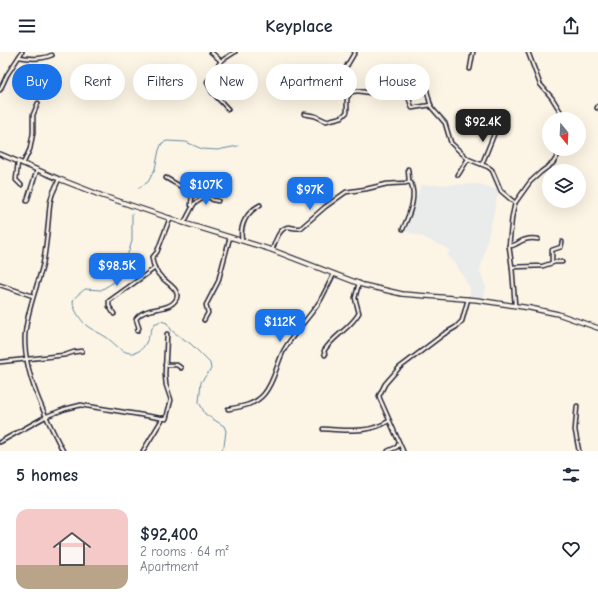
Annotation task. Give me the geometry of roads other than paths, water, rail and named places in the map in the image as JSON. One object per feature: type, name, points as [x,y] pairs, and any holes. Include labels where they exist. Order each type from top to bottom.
[{"type":"main road","points":[[0,154],[59,179],[184,223],[272,250],[334,274],[382,290],[402,294],[514,305],[558,314],[598,328]]},
{"type":"street","points":[[0,90],[7,75],[22,52]]},
{"type":"street","points":[[211,52],[221,61]]},
{"type":"street","points":[[228,109],[212,92],[207,82],[221,61],[234,52]]},
{"type":"street","points":[[348,64],[355,52]]},
{"type":"street","points":[[470,69],[473,52]]},
{"type":"street","points":[[528,52],[540,84],[552,98],[561,112]]},
{"type":"street","points":[[19,56],[31,58],[48,57],[52,55]]},
{"type":"street","points":[[357,91],[382,93],[412,81],[421,81],[426,87],[431,105],[445,123],[451,143],[468,159],[482,164],[492,170],[502,190],[515,203]]},
{"type":"street","points":[[304,114],[315,116],[326,121],[342,117],[347,112],[348,100]]},
{"type":"street","points":[[409,100],[412,108],[431,105]]},
{"type":"street","points":[[23,164],[30,149],[33,133],[32,117],[38,104]]},
{"type":"street","points":[[482,164],[496,127]]},
{"type":"street","points":[[514,305],[512,267],[509,246],[515,203],[530,182],[540,172],[553,163],[558,156]]},
{"type":"street","points":[[458,175],[468,159]]},
{"type":"street","points":[[18,162],[16,180],[21,185]]},
{"type":"street","points":[[403,229],[413,203],[412,187],[411,183],[408,182],[408,169]]},
{"type":"street","points":[[28,201],[37,170]]},
{"type":"street","points":[[166,178],[185,189],[191,195],[193,200],[184,223]]},
{"type":"street","points":[[59,179],[50,203],[43,264],[33,296],[25,336],[27,359],[31,376],[46,416],[63,451]]},
{"type":"street","points":[[190,208],[207,196],[222,182],[226,182]]},
{"type":"street","points":[[272,250],[278,236],[284,229],[288,227],[298,229],[301,228],[325,207],[346,192],[373,188],[381,185],[408,182]]},
{"type":"street","points":[[207,196],[218,201]]},
{"type":"street","points":[[242,240],[241,232],[246,219],[250,212],[260,205]]},
{"type":"street","points":[[137,331],[139,328],[136,319],[138,316],[142,313],[170,305],[177,298],[175,289],[162,278],[155,268],[152,258],[157,252],[170,218]]},
{"type":"street","points":[[204,320],[208,312],[206,305],[218,282],[230,237]]},
{"type":"street","points":[[509,246],[513,246],[518,242],[529,239],[538,239]]},
{"type":"street","points":[[551,263],[552,250],[561,247],[562,242]]},
{"type":"street","points":[[512,267],[543,266],[551,263],[562,262]]},
{"type":"street","points":[[114,314],[108,306],[109,301],[155,268]]},
{"type":"street","points":[[228,409],[246,406],[255,402],[264,395],[272,384],[279,361],[291,338],[320,300],[334,274]]},
{"type":"street","points":[[325,354],[324,351],[326,347],[333,339],[348,327],[359,313],[355,298],[359,283]]},
{"type":"street","points":[[0,286],[33,296]]},
{"type":"street","points":[[403,451],[379,396],[385,384],[398,368],[444,334],[456,327],[464,317],[468,300]]},
{"type":"street","points":[[143,451],[163,418],[166,418],[171,400],[165,381],[167,334]]},
{"type":"street","points":[[0,362],[65,355],[82,351]]},
{"type":"street","points":[[165,365],[177,365],[181,368]]},
{"type":"street","points":[[0,442],[46,416],[81,405],[163,418]]},
{"type":"street","points":[[577,406],[575,430],[578,451]]},
{"type":"street","points":[[323,429],[371,429],[389,421]]},
{"type":"street","points":[[388,451],[397,447],[400,443]]},
{"type":"waterway","points":[[138,188],[148,182],[155,169],[162,143],[167,141],[186,142],[202,149],[217,150],[238,146]]},
{"type":"waterway","points":[[132,214],[132,241],[122,266],[119,279],[101,290],[85,289],[76,296],[73,302],[74,308],[87,326],[106,337],[120,349],[128,353],[137,352],[140,350],[145,344],[154,324],[161,321],[167,323],[172,331],[191,344],[210,363],[211,369],[201,382],[199,402],[205,414],[224,426],[226,431],[224,446],[221,451]]}]
